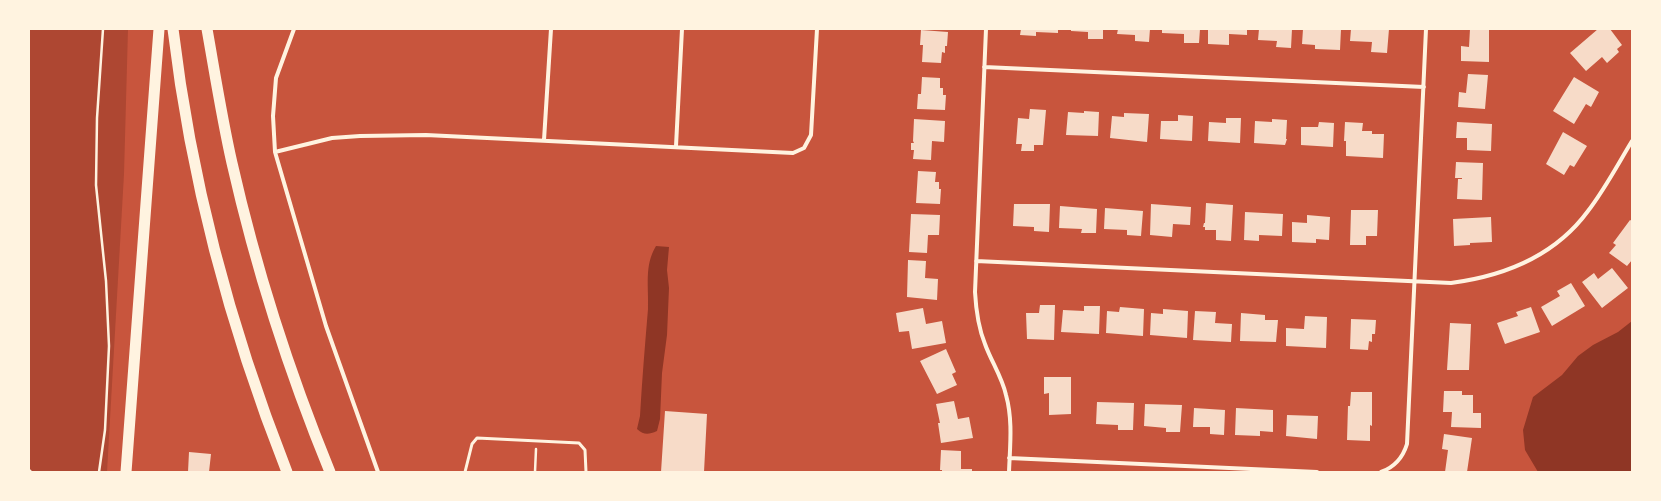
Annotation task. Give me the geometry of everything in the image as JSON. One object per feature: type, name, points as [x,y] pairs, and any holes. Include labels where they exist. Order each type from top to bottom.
[{"type":"highway","points":[[126,472],[159,29]]},
{"type":"highway","points":[[173,29],[188,128],[202,195],[222,277],[243,348],[271,431],[287,472]]},
{"type":"highway","points":[[207,29],[232,163],[261,275],[285,353],[313,431],[330,472]]},
{"type":"street","points":[[294,29],[276,78],[273,116],[275,152],[326,326],[378,472]]},
{"type":"street","points":[[544,140],[550,29]]},
{"type":"street","points":[[676,146],[682,29]]},
{"type":"street","points":[[275,152],[332,138],[426,135],[676,146],[793,153],[804,148],[809,142],[813,129],[817,29]]},
{"type":"street","points":[[986,29],[976,261],[976,314],[984,341],[1002,381],[1006,395],[1010,423],[1009,472]]},
{"type":"street","points":[[1381,472],[1396,463],[1405,451],[1407,444],[1426,29]]},
{"type":"street","points":[[984,67],[1424,87]]},
{"type":"street","points":[[976,261],[1450,283],[1476,279],[1507,270],[1539,255],[1565,236],[1587,212],[1632,141]]},
{"type":"street","points":[[1009,458],[1249,471],[1317,472]]},
{"type":"lane","points":[[465,472],[472,444],[477,438],[579,443],[585,450],[586,472]]},
{"type":"path","points":[[98,472],[105,430],[109,346],[106,281],[96,185],[97,118],[103,29]]},
{"type":"path","points":[[535,472],[537,441]]},
{"type":"shaded area","points":[[29,29],[128,29],[124,174],[107,472],[29,472]]},
{"type":"shaded area","points":[[656,246],[669,247],[667,270],[669,288],[667,335],[662,373],[660,419],[657,431],[646,434],[637,429],[640,416],[648,309],[648,269]]},
{"type":"shaded area","points":[[1632,321],[1632,472],[1538,472],[1525,450],[1523,430],[1533,397],[1562,375],[1578,356],[1593,345],[1618,332]]},
{"type":"building","points":[[1021,29],[1058,29],[1058,33],[1036,32],[1036,36],[1020,35]]},
{"type":"building","points":[[1071,29],[1103,29],[1103,39],[1088,39],[1088,32],[1071,31]]},
{"type":"building","points":[[1118,29],[1150,29],[1149,42],[1135,41],[1135,35],[1117,34]]},
{"type":"building","points":[[1162,29],[1200,29],[1199,43],[1184,43],[1184,34],[1162,33]]},
{"type":"building","points":[[1208,29],[1247,29],[1247,35],[1229,34],[1229,45],[1208,44]]},
{"type":"building","points":[[1259,29],[1292,29],[1291,48],[1276,47],[1277,41],[1258,40]]},
{"type":"building","points":[[1303,29],[1341,29],[1340,50],[1315,49],[1315,45],[1302,44]]},
{"type":"building","points":[[1351,29],[1389,29],[1387,53],[1371,52],[1372,42],[1350,41]]},
{"type":"building","points":[[1470,29],[1489,29],[1489,62],[1461,61],[1461,46],[1469,47]]},
{"type":"building","points":[[1598,29],[1610,29],[1622,45],[1617,49],[1619,52],[1607,63],[1602,57],[1586,71],[1570,53]]},
{"type":"building","points":[[921,30],[948,32],[947,46],[945,46],[945,53],[942,52],[941,63],[922,62],[923,45],[920,45]]},
{"type":"building","points":[[1468,74],[1488,75],[1485,109],[1458,107],[1459,92],[1466,93]]},
{"type":"building","points":[[922,77],[940,78],[940,88],[943,88],[943,95],[946,95],[945,110],[917,109],[918,94],[921,94]]},
{"type":"building","points":[[1574,77],[1599,92],[1591,107],[1586,104],[1574,124],[1553,111]]},
{"type":"building","points":[[1030,109],[1046,110],[1043,145],[1034,145],[1034,151],[1021,151],[1022,144],[1016,144],[1018,118],[1029,119]]},
{"type":"building","points":[[1084,111],[1099,112],[1098,136],[1066,135],[1068,112],[1084,113]]},
{"type":"building","points":[[1124,113],[1149,114],[1147,142],[1110,138],[1112,116],[1124,117]]},
{"type":"building","points":[[1178,115],[1193,116],[1192,141],[1160,139],[1161,121],[1178,121]]},
{"type":"building","points":[[1226,118],[1241,118],[1240,143],[1208,141],[1209,122],[1226,123]]},
{"type":"building","points":[[914,119],[945,121],[944,142],[932,141],[931,160],[913,159],[914,150],[911,150],[911,143],[914,143]]},
{"type":"building","points":[[1272,119],[1287,120],[1287,139],[1285,145],[1254,143],[1255,121],[1272,122]]},
{"type":"building","points":[[1319,122],[1334,123],[1333,147],[1301,145],[1301,127],[1318,127]]},
{"type":"building","points":[[1345,122],[1363,123],[1362,131],[1372,131],[1372,134],[1384,134],[1383,158],[1346,156],[1346,141],[1344,141]]},
{"type":"building","points":[[1457,122],[1492,124],[1491,151],[1467,150],[1467,138],[1456,138]]},
{"type":"building","points":[[1563,132],[1587,146],[1574,167],[1570,165],[1564,175],[1546,164]]},
{"type":"building","points":[[1456,162],[1483,163],[1482,200],[1457,199],[1458,179],[1462,178],[1455,178]]},
{"type":"building","points":[[918,171],[936,172],[935,182],[939,182],[939,189],[941,189],[940,204],[916,203]]},
{"type":"building","points":[[1206,203],[1233,205],[1231,241],[1216,240],[1216,230],[1205,230],[1205,227],[1203,227],[1205,223]]},
{"type":"building","points":[[1014,204],[1050,204],[1049,232],[1034,231],[1034,227],[1013,226]]},
{"type":"building","points":[[1151,204],[1191,207],[1190,225],[1173,224],[1172,237],[1150,235]]},
{"type":"building","points":[[1060,206],[1097,209],[1096,233],[1081,233],[1082,229],[1059,228]]},
{"type":"building","points":[[1105,208],[1143,211],[1141,236],[1127,235],[1127,230],[1104,229]]},
{"type":"building","points":[[1351,210],[1378,210],[1377,236],[1366,236],[1366,245],[1350,245]]},
{"type":"building","points":[[1245,212],[1283,214],[1282,236],[1259,235],[1259,241],[1244,240]]},
{"type":"building","points":[[911,214],[940,215],[939,235],[928,235],[927,253],[909,252]]},
{"type":"building","points":[[1307,215],[1330,217],[1329,240],[1316,239],[1316,243],[1292,242],[1292,222],[1307,223]]},
{"type":"building","points":[[1491,217],[1492,242],[1470,243],[1470,245],[1454,246],[1453,219]]},
{"type":"building","points":[[1630,220],[1632,221],[1632,260],[1627,266],[1609,253],[1616,245],[1613,243]]},
{"type":"building","points":[[908,260],[926,261],[925,278],[938,279],[937,300],[907,297]]},
{"type":"building","points":[[1612,268],[1628,288],[1602,308],[1582,282],[1594,273],[1598,279]]},
{"type":"building","points":[[1571,283],[1585,306],[1552,326],[1541,307],[1560,296],[1557,291]]},
{"type":"building","points":[[1040,305],[1055,305],[1054,340],[1027,339],[1026,313],[1039,313]]},
{"type":"building","points":[[1084,306],[1100,306],[1099,334],[1061,332],[1063,310],[1084,311]]},
{"type":"building","points":[[1120,307],[1144,309],[1143,336],[1106,333],[1107,311],[1119,312]]},
{"type":"building","points":[[1531,307],[1540,332],[1505,344],[1497,323],[1518,316],[1516,312]]},
{"type":"building","points":[[923,308],[926,324],[942,321],[946,343],[912,349],[909,331],[899,332],[896,313]]},
{"type":"building","points":[[1163,309],[1188,311],[1187,338],[1150,335],[1151,313],[1163,314]]},
{"type":"building","points":[[1195,311],[1216,312],[1215,323],[1232,324],[1231,342],[1193,340]]},
{"type":"building","points":[[1241,313],[1265,315],[1265,320],[1278,320],[1276,342],[1240,341]]},
{"type":"building","points":[[1305,316],[1327,317],[1326,348],[1286,346],[1286,328],[1304,329]]},
{"type":"building","points":[[1351,319],[1376,320],[1375,334],[1372,334],[1372,342],[1369,341],[1368,350],[1350,349]]},
{"type":"building","points":[[1450,323],[1471,324],[1469,370],[1447,370]]},
{"type":"building","points":[[946,349],[956,372],[952,374],[957,385],[937,394],[920,361]]},
{"type":"building","points":[[1044,377],[1071,377],[1071,414],[1049,415],[1049,393],[1044,394]]},
{"type":"building","points":[[1444,391],[1462,391],[1462,395],[1473,395],[1473,413],[1481,413],[1481,428],[1451,427],[1452,412],[1443,412]]},
{"type":"building","points":[[1351,392],[1372,392],[1372,426],[1370,425],[1370,441],[1347,440],[1348,406],[1350,406]]},
{"type":"building","points":[[954,401],[958,419],[969,417],[973,438],[941,443],[938,423],[940,423],[936,404]]},
{"type":"building","points":[[1097,402],[1134,403],[1133,430],[1118,430],[1118,425],[1096,424]]},
{"type":"building","points":[[1145,404],[1182,405],[1180,432],[1166,432],[1166,428],[1144,426]]},
{"type":"building","points":[[1194,408],[1225,410],[1224,435],[1210,434],[1210,427],[1193,427]]},
{"type":"building","points":[[1236,408],[1273,410],[1273,432],[1260,431],[1260,436],[1235,435]]},
{"type":"building","points":[[665,411],[707,414],[704,472],[661,472]]},
{"type":"building","points":[[1287,415],[1318,416],[1317,439],[1286,436]]},
{"type":"building","points":[[1444,434],[1472,438],[1467,472],[1445,472],[1448,450],[1442,449]]},
{"type":"building","points":[[941,450],[961,451],[961,469],[972,469],[972,472],[942,472],[942,470],[940,470]]},
{"type":"building","points":[[189,452],[211,454],[209,472],[188,472]]}]
